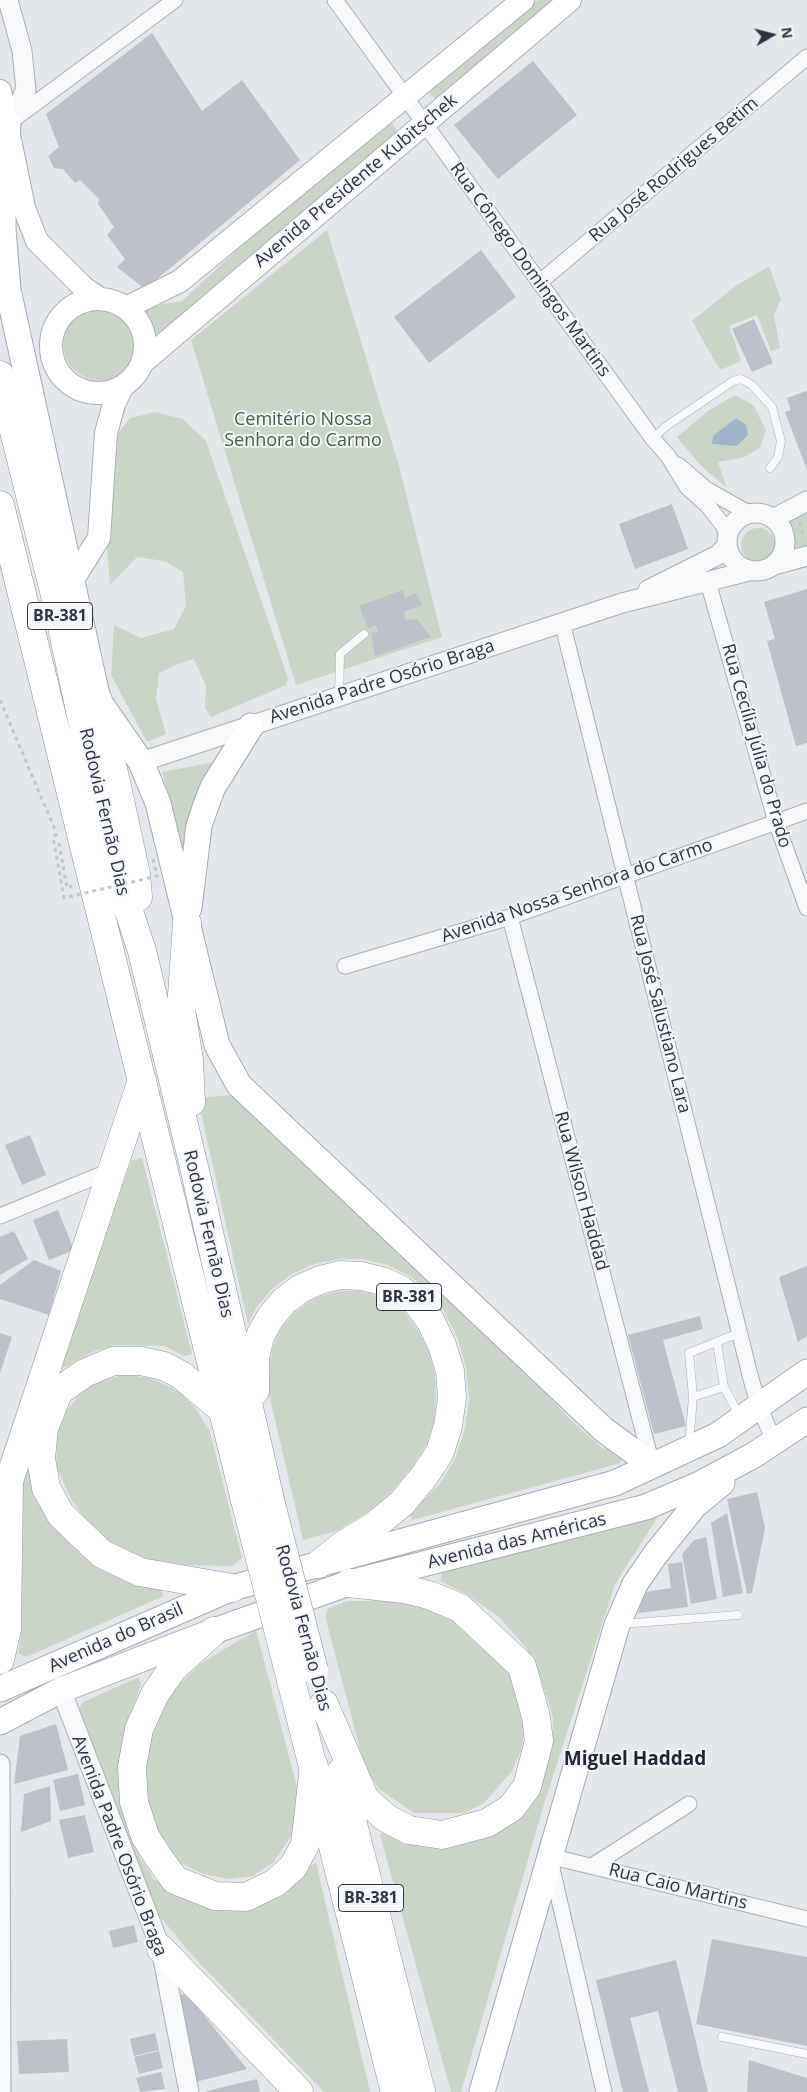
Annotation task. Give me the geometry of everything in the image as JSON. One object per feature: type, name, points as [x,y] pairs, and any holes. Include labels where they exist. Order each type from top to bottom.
[{"type":"highway","name":"Rodovia Fernão Dias","points":[[0,375],[56,599],[112,859],[142,951],[195,1171],[261,1498],[302,1675],[314,1766],[395,2092]]},
{"type":"highway","name":"Rodovia Fernão Dias","points":[[0,505],[224,1411],[261,1498]]},
{"type":"highway","points":[[98,700],[136,874],[142,951]]},
{"type":"highway","points":[[187,923],[181,1010],[189,1060],[195,1171]]},
{"type":"highway","points":[[0,1660],[7,1629],[9,1481],[142,1080]]},
{"type":"highway","name":"BR-381","points":[[261,1498],[254,1380],[255,1357],[260,1336],[270,1318],[284,1301],[300,1289],[320,1280],[340,1276],[361,1276],[382,1281],[401,1290],[422,1309],[430,1320],[442,1345],[450,1371],[452,1398],[448,1426],[440,1452],[425,1475],[402,1503],[374,1526],[343,1545],[319,1564]]},
{"type":"highway","points":[[224,1411],[181,1375],[164,1366],[141,1361],[112,1361],[85,1372],[59,1391],[44,1428],[41,1458],[46,1488],[61,1515],[102,1554],[140,1572],[232,1588]]},
{"type":"highway","points":[[324,1704],[365,1799],[386,1818],[409,1830],[442,1835],[487,1823],[511,1808],[527,1787],[539,1741],[536,1717],[522,1666],[460,1608],[429,1595],[404,1589],[349,1583]]},
{"type":"highway","points":[[214,1631],[174,1668],[155,1694],[139,1729],[132,1767],[134,1802],[145,1836],[175,1880],[215,1896],[246,1897],[275,1883],[294,1867],[305,1845],[314,1766]]},
{"type":"highway","name":"Rodovia Fernão Dias","points":[[302,1675],[324,1704],[421,2092]]},
{"type":"highway","name":"BR-381","points":[[355,1834],[438,2092]]},
{"type":"highway","points":[[161,1949],[299,2092]]},
{"type":"main road","name":"Avenida Presidente Kubitschek","points":[[126,308],[180,282],[523,0]]},
{"type":"main road","name":"Avenida Presidente Kubitschek","points":[[143,362],[570,0]]},
{"type":"main road","points":[[0,91],[24,208],[37,241],[84,288],[100,299]]},
{"type":"main road","points":[[8,124],[3,194],[3,229],[8,290],[98,700],[141,762],[158,802],[217,1045],[239,1085],[604,1430],[652,1466]]},
{"type":"main road","points":[[72,581],[99,538],[106,432],[114,404],[122,388],[135,376],[143,362],[145,347],[143,332],[137,319],[126,308],[100,299],[85,301],[70,308],[60,320],[53,334],[52,350],[56,365],[64,378],[76,388],[91,393],[107,393],[122,388]]},
{"type":"main road","points":[[187,923],[199,826],[213,787],[251,726]]},
{"type":"main road","name":"Avenida das Américas","points":[[232,1588],[616,1483],[718,1435],[807,1372]]},
{"type":"main road","name":"Avenida das Américas","points":[[214,1631],[349,1583],[646,1507],[700,1484],[754,1456],[774,1441],[803,1427]]},
{"type":"main road","points":[[482,2092],[617,1625],[635,1584],[676,1528],[695,1505],[754,1456]]},
{"type":"main road","name":"Avenida do Brasil","points":[[0,1689],[232,1588]]},
{"type":"main road","name":"Avenida do Brasil","points":[[0,1722],[61,1690],[214,1631]]},
{"type":"street","points":[[8,0],[22,51],[26,83],[21,104],[8,124]]},
{"type":"street","points":[[8,124],[176,0]]},
{"type":"street","name":"Rua Cônego Domingos Martins","points":[[335,0],[653,439],[668,456],[687,487],[708,506],[723,525],[727,541]]},
{"type":"street","name":"Rua José Rodrigues Betim","points":[[540,282],[807,58]]},
{"type":"street","points":[[668,456],[706,489],[750,514],[766,515],[772,519],[782,530],[785,545],[779,560],[774,565]]},
{"type":"street","points":[[772,519],[807,501]]},
{"type":"street","points":[[750,514],[736,522],[727,541],[736,564],[749,571],[758,571],[807,556]]},
{"type":"street","name":"Avenida Padre Osório Braga","points":[[622,603],[718,554],[727,541]]},
{"type":"street","name":"Avenida Padre Osório Braga","points":[[141,762],[622,603],[749,571]]},
{"type":"street","name":"Rua Cecília Júlia do Prado","points":[[708,582],[776,822],[807,908]]},
{"type":"street","name":"Rua José Salustiano Lara","points":[[562,622],[740,1334],[750,1412],[774,1441]]},
{"type":"street","name":"Avenida Nossa Senhora do Carmo","points":[[345,966],[510,917],[807,811]]},
{"type":"street","name":"Rua Wilson Haddad","points":[[510,917],[652,1466]]},
{"type":"street","points":[[0,1216],[112,1170]]},
{"type":"street","name":"Avenida Padre Osório Braga","points":[[61,1690],[161,1949],[189,2092]]},
{"type":"street","points":[[0,1764],[1,2092]]},
{"type":"street","points":[[592,1866],[689,1804]]},
{"type":"street","points":[[549,1856],[604,2092]]},
{"type":"street","name":"Rua Caio Martins","points":[[549,1856],[807,1919]]},
{"type":"lane","points":[[653,439],[665,427],[733,381],[741,379],[752,385],[772,407],[781,441],[778,458],[770,468]]},
{"type":"lane","points":[[339,696],[340,654],[364,634]]},
{"type":"lane","points":[[689,1448],[692,1397],[689,1353],[740,1334]]},
{"type":"lane","points":[[716,1342],[724,1387],[750,1412]]},
{"type":"lane","points":[[692,1397],[724,1387]]},
{"type":"lane","points":[[617,1625],[738,1615]]},
{"type":"lane","points":[[722,2037],[807,2054]]},
{"type":"path","points":[[0,700],[57,834],[67,888],[93,880]]},
{"type":"path","points":[[57,834],[53,837],[64,898],[157,876],[153,859]]},
{"type":"green space","points":[[538,0],[570,0],[445,109],[429,92]]},
{"type":"green space","points":[[389,120],[408,145],[158,346],[153,325],[143,307],[182,301],[262,227]]},
{"type":"green space","name":"Cemitério Nossa Senhora do Carmo","points":[[327,230],[399,466],[442,637],[296,685],[191,340]]},
{"type":"green space","points":[[769,266],[781,299],[774,315],[780,348],[771,351],[757,315],[729,326],[741,361],[720,370],[692,321],[734,287]]},
{"type":"green space","points":[[101,305],[115,308],[128,316],[136,329],[139,343],[136,357],[128,370],[115,378],[101,381],[87,378],[74,370],[66,357],[63,343],[66,329],[74,316],[87,308]]},
{"type":"green space","points":[[735,395],[753,405],[766,430],[760,448],[742,458],[718,462],[727,488],[700,465],[677,437],[708,411]]},
{"type":"green space","points":[[155,412],[183,419],[206,441],[288,678],[286,685],[211,717],[205,708],[206,686],[194,659],[178,664],[159,673],[156,699],[166,734],[147,742],[111,675],[114,625],[141,638],[174,629],[186,605],[183,572],[164,561],[137,557],[110,585],[106,537],[116,436],[130,418]]},
{"type":"green space","points":[[807,505],[807,550],[789,555],[792,542],[790,526],[784,518]]},
{"type":"green space","points":[[758,528],[770,533],[775,545],[770,557],[758,562],[746,557],[741,545],[746,533]]},
{"type":"green space","points":[[220,761],[186,862],[162,772]]},
{"type":"green space","points":[[230,1095],[527,1373],[568,1417],[601,1447],[619,1454],[621,1463],[412,1520],[410,1512],[439,1485],[455,1459],[465,1429],[469,1399],[466,1368],[458,1339],[444,1311],[429,1292],[410,1276],[387,1265],[363,1259],[339,1259],[314,1264],[292,1274],[272,1289],[256,1308],[248,1324],[198,1098]]},
{"type":"green space","points":[[142,1158],[192,1354],[184,1356],[164,1346],[115,1345],[95,1351],[61,1369],[47,1393],[59,1531],[77,1550],[110,1572],[161,1590],[164,1596],[26,1657],[18,1653],[21,1634],[22,1600],[17,1534],[19,1479],[47,1379],[132,1160]]},
{"type":"green space","points":[[342,1291],[359,1291],[376,1295],[392,1303],[406,1314],[417,1329],[428,1350],[435,1374],[434,1422],[426,1445],[413,1466],[391,1492],[365,1514],[336,1531],[303,1540],[269,1394],[270,1359],[274,1342],[283,1326],[294,1313],[308,1302],[324,1295]]},
{"type":"green space","points":[[124,1375],[150,1378],[179,1391],[196,1409],[210,1432],[242,1558],[232,1566],[184,1565],[141,1558],[113,1544],[90,1527],[70,1497],[57,1468],[56,1426],[80,1393],[99,1381]]},
{"type":"green space","points":[[659,1515],[615,1584],[544,1804],[461,2092],[451,2092],[380,1835],[386,1829],[472,1839],[552,1744],[553,1717],[537,1667],[524,1645],[498,1616],[466,1594],[440,1581],[442,1573]]},
{"type":"green space","points":[[348,1601],[385,1601],[416,1604],[439,1612],[459,1623],[497,1657],[511,1676],[525,1725],[521,1751],[512,1771],[485,1802],[465,1813],[414,1813],[379,1789],[365,1768],[325,1616],[328,1608]]},
{"type":"green space","points":[[256,1630],[297,1787],[297,1815],[291,1836],[273,1863],[253,1876],[229,1879],[203,1874],[180,1863],[169,1850],[158,1832],[151,1813],[146,1785],[147,1758],[153,1725],[174,1689],[200,1664]]},
{"type":"green space","points":[[139,1677],[141,1684],[124,1734],[119,1785],[128,1829],[141,1859],[154,1879],[177,1896],[198,1904],[303,1870],[316,1863],[370,2092],[324,2092],[190,1953],[145,1898],[79,1709],[83,1702]]},
{"type":"water","points":[[736,418],[746,425],[748,435],[737,446],[712,444],[713,436]]},
{"type":"building","points":[[152,33],[202,111],[242,80],[300,160],[145,289],[117,267],[125,259],[107,235],[114,227],[98,204],[99,199],[80,180],[75,183],[63,169],[54,168],[48,156],[59,147],[46,114]]},
{"type":"building","points":[[533,61],[577,115],[498,179],[454,125]]},
{"type":"building","points":[[481,250],[516,297],[429,363],[394,317]]},
{"type":"building","points":[[754,319],[773,363],[752,372],[732,329]]},
{"type":"building","points":[[806,391],[807,470],[785,412],[791,410],[787,398]]},
{"type":"building","points":[[672,504],[688,549],[635,569],[619,524]]},
{"type":"building","points":[[807,589],[807,743],[796,746],[767,641],[775,639],[764,602]]},
{"type":"building","points":[[402,590],[405,598],[416,593],[422,605],[404,612],[405,620],[417,619],[431,637],[375,656],[371,633],[378,632],[376,625],[368,629],[359,606]]},
{"type":"building","points":[[30,1135],[46,1175],[22,1185],[5,1145]]},
{"type":"building","points":[[58,1210],[74,1250],[49,1260],[33,1220]]},
{"type":"building","points":[[14,1231],[28,1259],[0,1275],[0,1237]]},
{"type":"building","points":[[34,1260],[61,1271],[49,1315],[0,1299],[0,1285]]},
{"type":"building","points":[[807,1266],[807,1336],[798,1342],[779,1277]]},
{"type":"building","points":[[700,1316],[703,1329],[663,1340],[686,1426],[654,1434],[628,1335]]},
{"type":"building","points":[[0,1333],[12,1337],[0,1373]]},
{"type":"building","points":[[757,1492],[765,1528],[752,1593],[747,1594],[727,1499]]},
{"type":"building","points":[[727,1513],[743,1593],[723,1597],[711,1523]]},
{"type":"building","points":[[706,1537],[717,1599],[691,1604],[682,1554],[694,1540]]},
{"type":"building","points":[[682,1562],[688,1607],[638,1613],[645,1592],[671,1588],[668,1564]]},
{"type":"building","points":[[56,1724],[68,1770],[14,1784],[20,1736]]},
{"type":"building","points":[[78,1774],[85,1805],[60,1811],[53,1780]]},
{"type":"building","points":[[50,1786],[51,1821],[21,1832],[24,1794]]},
{"type":"building","points":[[85,1815],[94,1852],[68,1858],[59,1820]]},
{"type":"building","points":[[134,1925],[138,1942],[113,1948],[109,1931]]},
{"type":"building","points":[[712,1939],[807,1957],[807,2046],[696,2024]]},
{"type":"building","points":[[676,1960],[708,2092],[678,2092],[658,2011],[630,2018],[649,2092],[623,2092],[596,1980]]},
{"type":"building","points":[[187,1994],[247,2069],[195,2082],[179,1995]]},
{"type":"building","points":[[155,2033],[159,2050],[134,2056],[130,2039]]},
{"type":"building","points":[[67,2039],[69,2072],[19,2074],[17,2041]]},
{"type":"building","points":[[159,2051],[163,2068],[139,2074],[134,2057]]},
{"type":"building","points":[[749,2060],[807,2078],[807,2092],[747,2092]]},
{"type":"building","points":[[161,2072],[165,2089],[140,2092],[136,2078]]},
{"type":"building","points":[[257,2079],[260,2092],[207,2092],[207,2091]]},
{"type":"district","name":"Miguel Haddad","points":[[635,1760]]}]
